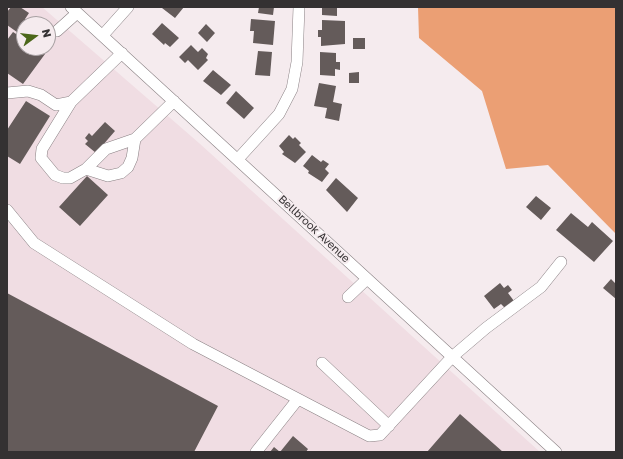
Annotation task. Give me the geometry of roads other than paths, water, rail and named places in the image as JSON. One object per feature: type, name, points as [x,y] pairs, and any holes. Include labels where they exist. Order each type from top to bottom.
[{"type":"street","points":[[103,35],[128,7]]},
{"type":"street","points":[[238,159],[279,114],[292,89],[297,62],[299,7]]},
{"type":"street","points":[[57,31],[74,10]]},
{"type":"street","name":"Bellbrook Avenue","points":[[74,10],[556,452]]},
{"type":"street","points":[[122,53],[71,102],[42,149],[41,158],[55,175],[63,178],[70,178],[86,169],[106,149],[135,139],[174,101]]},
{"type":"street","points":[[7,93],[28,91],[41,95],[56,105],[71,102]]},
{"type":"street","points":[[86,169],[108,176],[120,172],[128,167],[132,158],[135,139]]},
{"type":"street","points":[[7,210],[34,243],[193,344],[369,436],[380,436],[452,357],[486,328],[541,287],[561,262]]},
{"type":"street","points":[[348,297],[367,279]]},
{"type":"street","points":[[322,363],[389,426]]},
{"type":"street","points":[[256,452],[298,399]]}]
